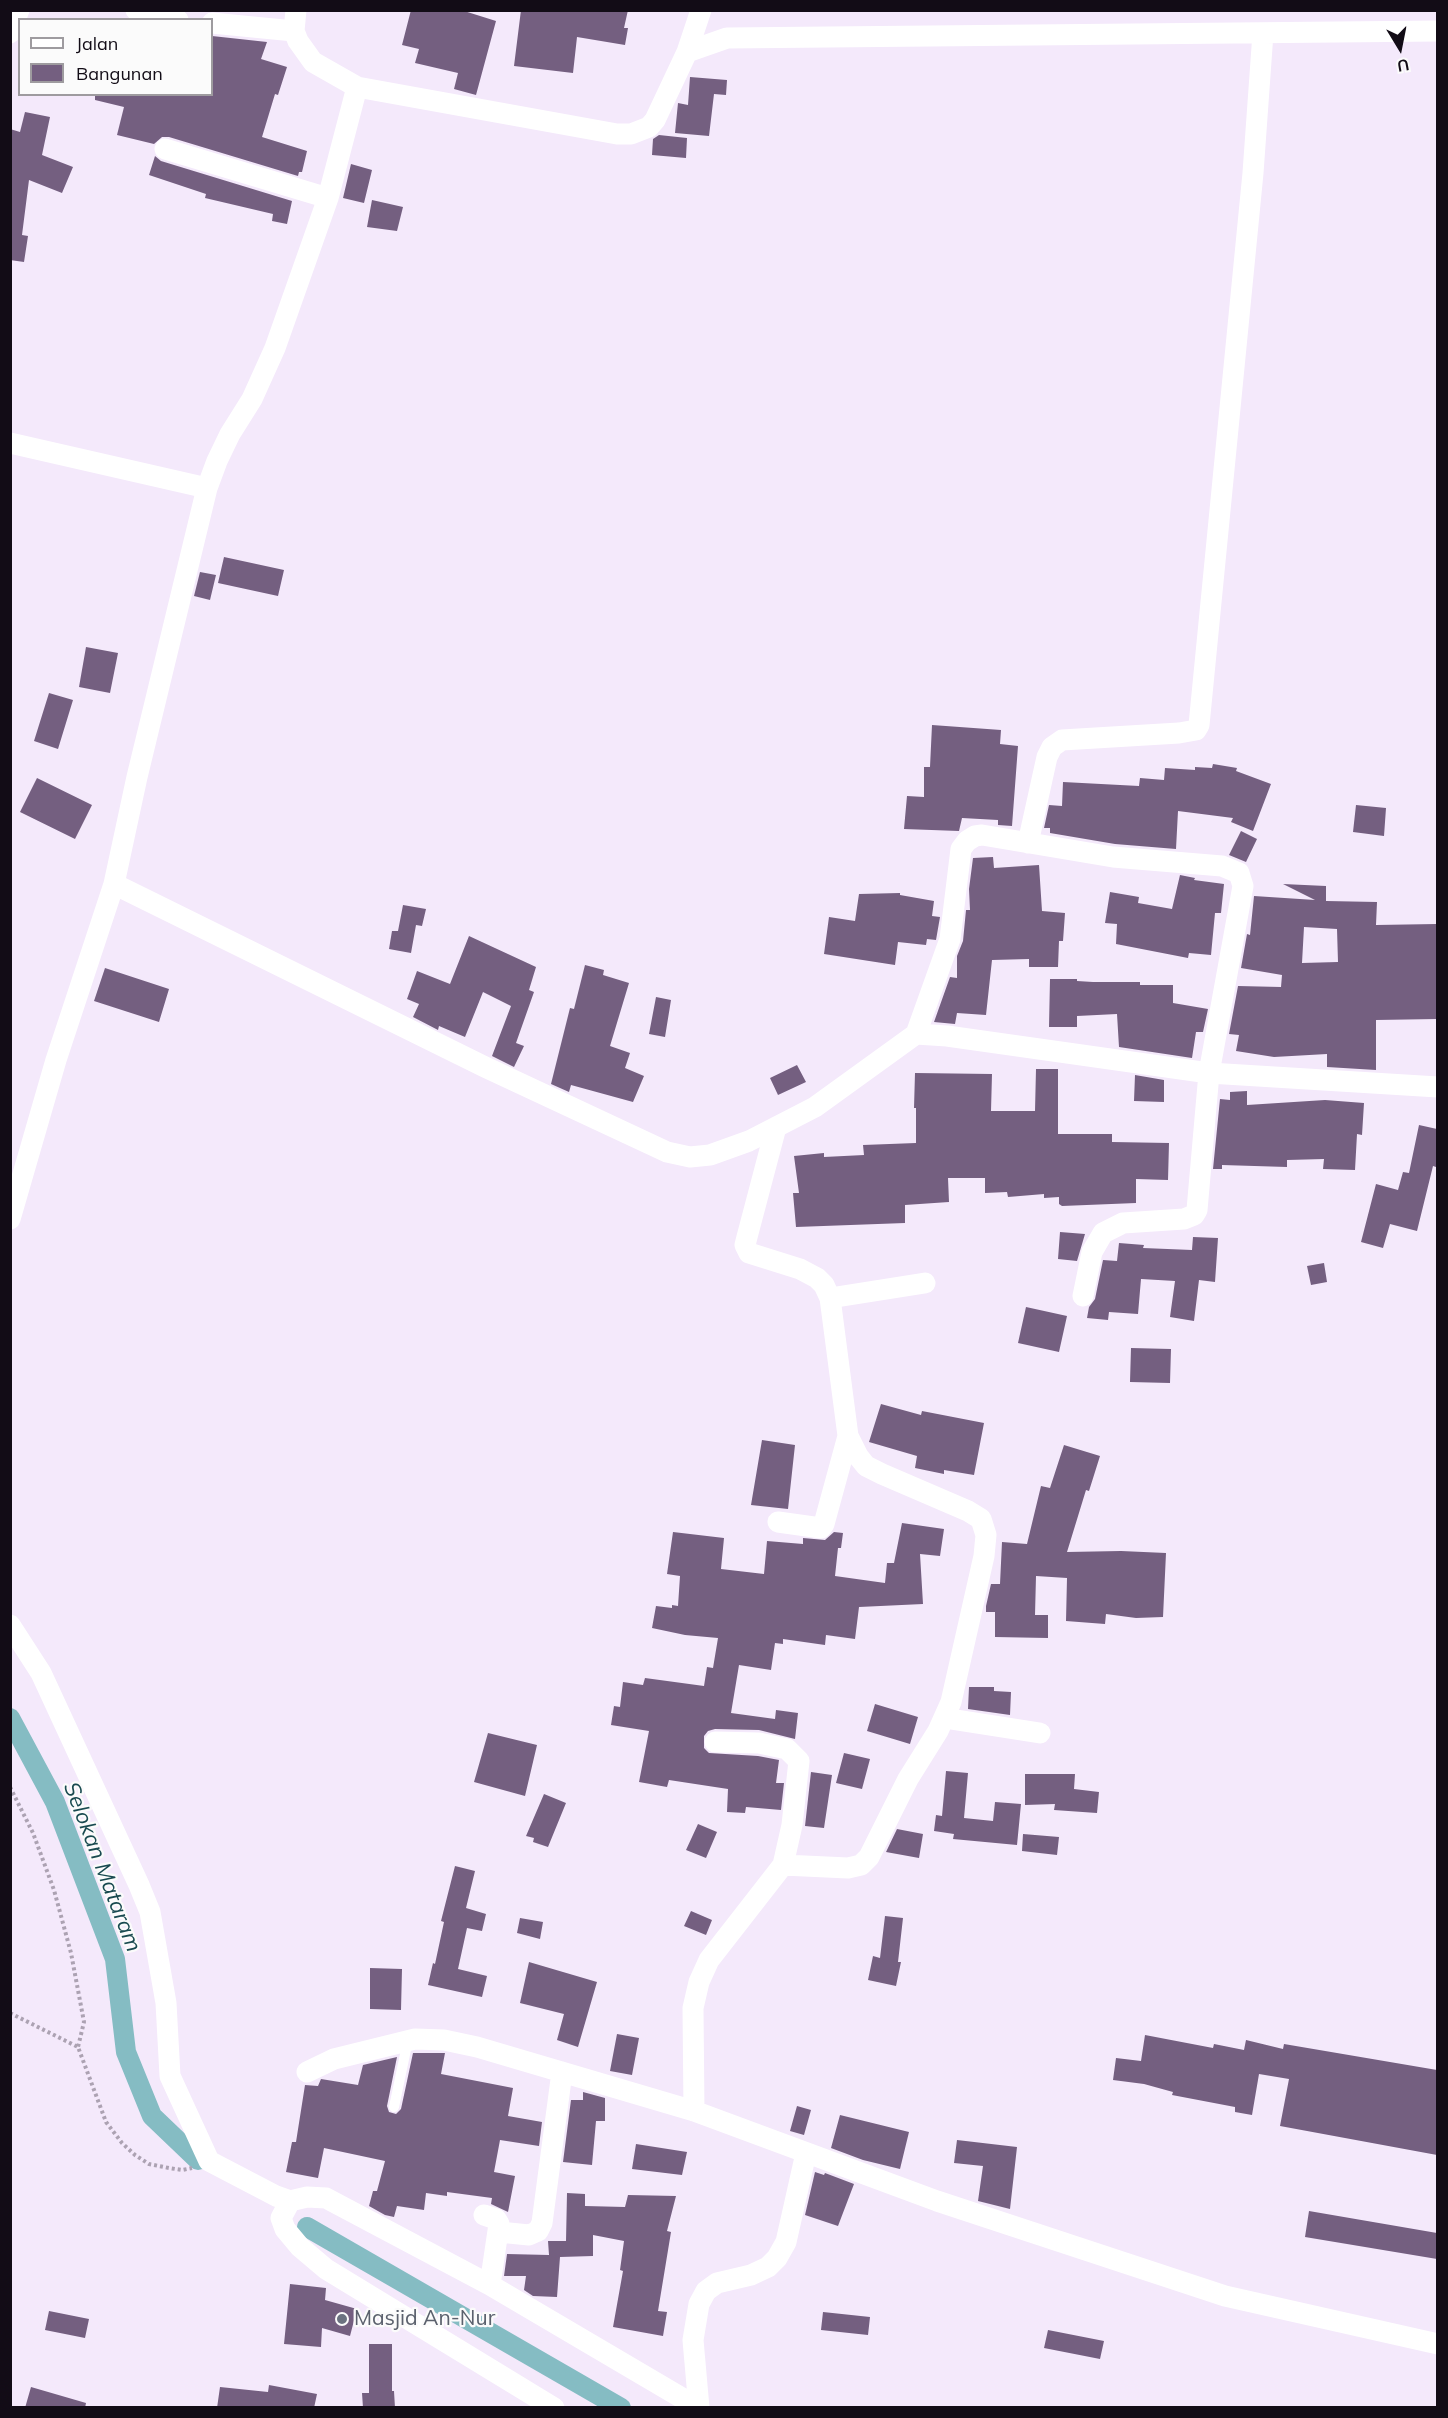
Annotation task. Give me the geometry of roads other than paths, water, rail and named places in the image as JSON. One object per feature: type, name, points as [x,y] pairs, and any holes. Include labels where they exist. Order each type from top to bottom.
[{"type":"street","points":[[136,10],[170,18]]},
{"type":"street","points":[[213,23],[295,21],[298,41],[313,62],[357,87],[617,134],[631,134],[649,127],[655,120],[687,52],[701,10]]},
{"type":"street","points":[[687,52],[728,38],[749,36],[1437,31]]},
{"type":"street","points":[[1028,843],[1047,757],[1052,747],[1062,740],[1179,733],[1196,730],[1199,725],[1253,172],[1263,33]]},
{"type":"street","points":[[10,1219],[56,1060],[114,884],[140,765],[207,488],[221,452],[252,399],[275,348],[328,198],[357,87]]},
{"type":"street","points":[[165,149],[328,198]]},
{"type":"street","points":[[10,443],[207,488]]},
{"type":"street","points":[[114,884],[474,1062],[667,1152],[690,1157],[710,1155],[749,1142],[814,1107],[916,1034],[950,939],[961,849],[967,841],[982,835],[1113,857],[1222,866],[1239,873],[1243,886],[1209,1073],[1197,1210],[1194,1215],[1184,1219],[1123,1223],[1103,1233],[1092,1252],[1083,1296]]},
{"type":"street","points":[[916,1034],[947,1036],[1209,1073],[1437,1087]]},
{"type":"street","points":[[776,1127],[746,1245],[750,1254],[800,1269],[817,1278],[824,1285],[830,1298],[848,1436],[866,1466],[968,1511],[981,1520],[986,1535],[984,1556],[951,1702],[908,1779],[869,1857],[861,1865],[848,1868],[783,1865]]},
{"type":"street","points":[[830,1298],[926,1283]]},
{"type":"street","points":[[778,1522],[821,1528],[848,1436]]},
{"type":"street","points":[[10,1625],[41,1673],[140,1885],[150,1912],[166,2003],[170,2076],[215,2164],[283,2198],[326,2198],[490,2285],[699,2408]]},
{"type":"street","points":[[944,1718],[1040,1732]]},
{"type":"street","points":[[694,2111],[693,2007],[699,1982],[709,1960],[783,1865],[792,1825],[799,1761],[787,1749],[759,1743],[715,1742]]},
{"type":"street","points":[[307,2072],[334,2059],[408,2040],[444,2040],[477,2047],[694,2111],[976,2214],[1225,2296],[1437,2344]]},
{"type":"street","points":[[499,2232],[529,2235],[538,2231],[542,2223],[562,2072]]},
{"type":"street","points":[[699,2408],[693,2340],[699,2304],[706,2291],[717,2283],[751,2275],[768,2268],[777,2258],[786,2242],[806,2153]]},
{"type":"street","points":[[283,2198],[281,2218],[285,2229],[300,2247],[327,2269],[554,2408]]},
{"type":"street","points":[[484,2215],[496,2219],[499,2232],[490,2285]]},
{"type":"lane","points":[[394,2107],[408,2040]]},
{"type":"waterway","name":"Selokan Mataram","points":[[10,1718],[55,1802],[115,1959],[126,2052],[152,2116],[198,2160]]},
{"type":"waterway","name":"Selokan Mataram","points":[[307,2227],[621,2408]]},
{"type":"place","name":"Masjid An-Nur","points":[[342,2319]]}]
